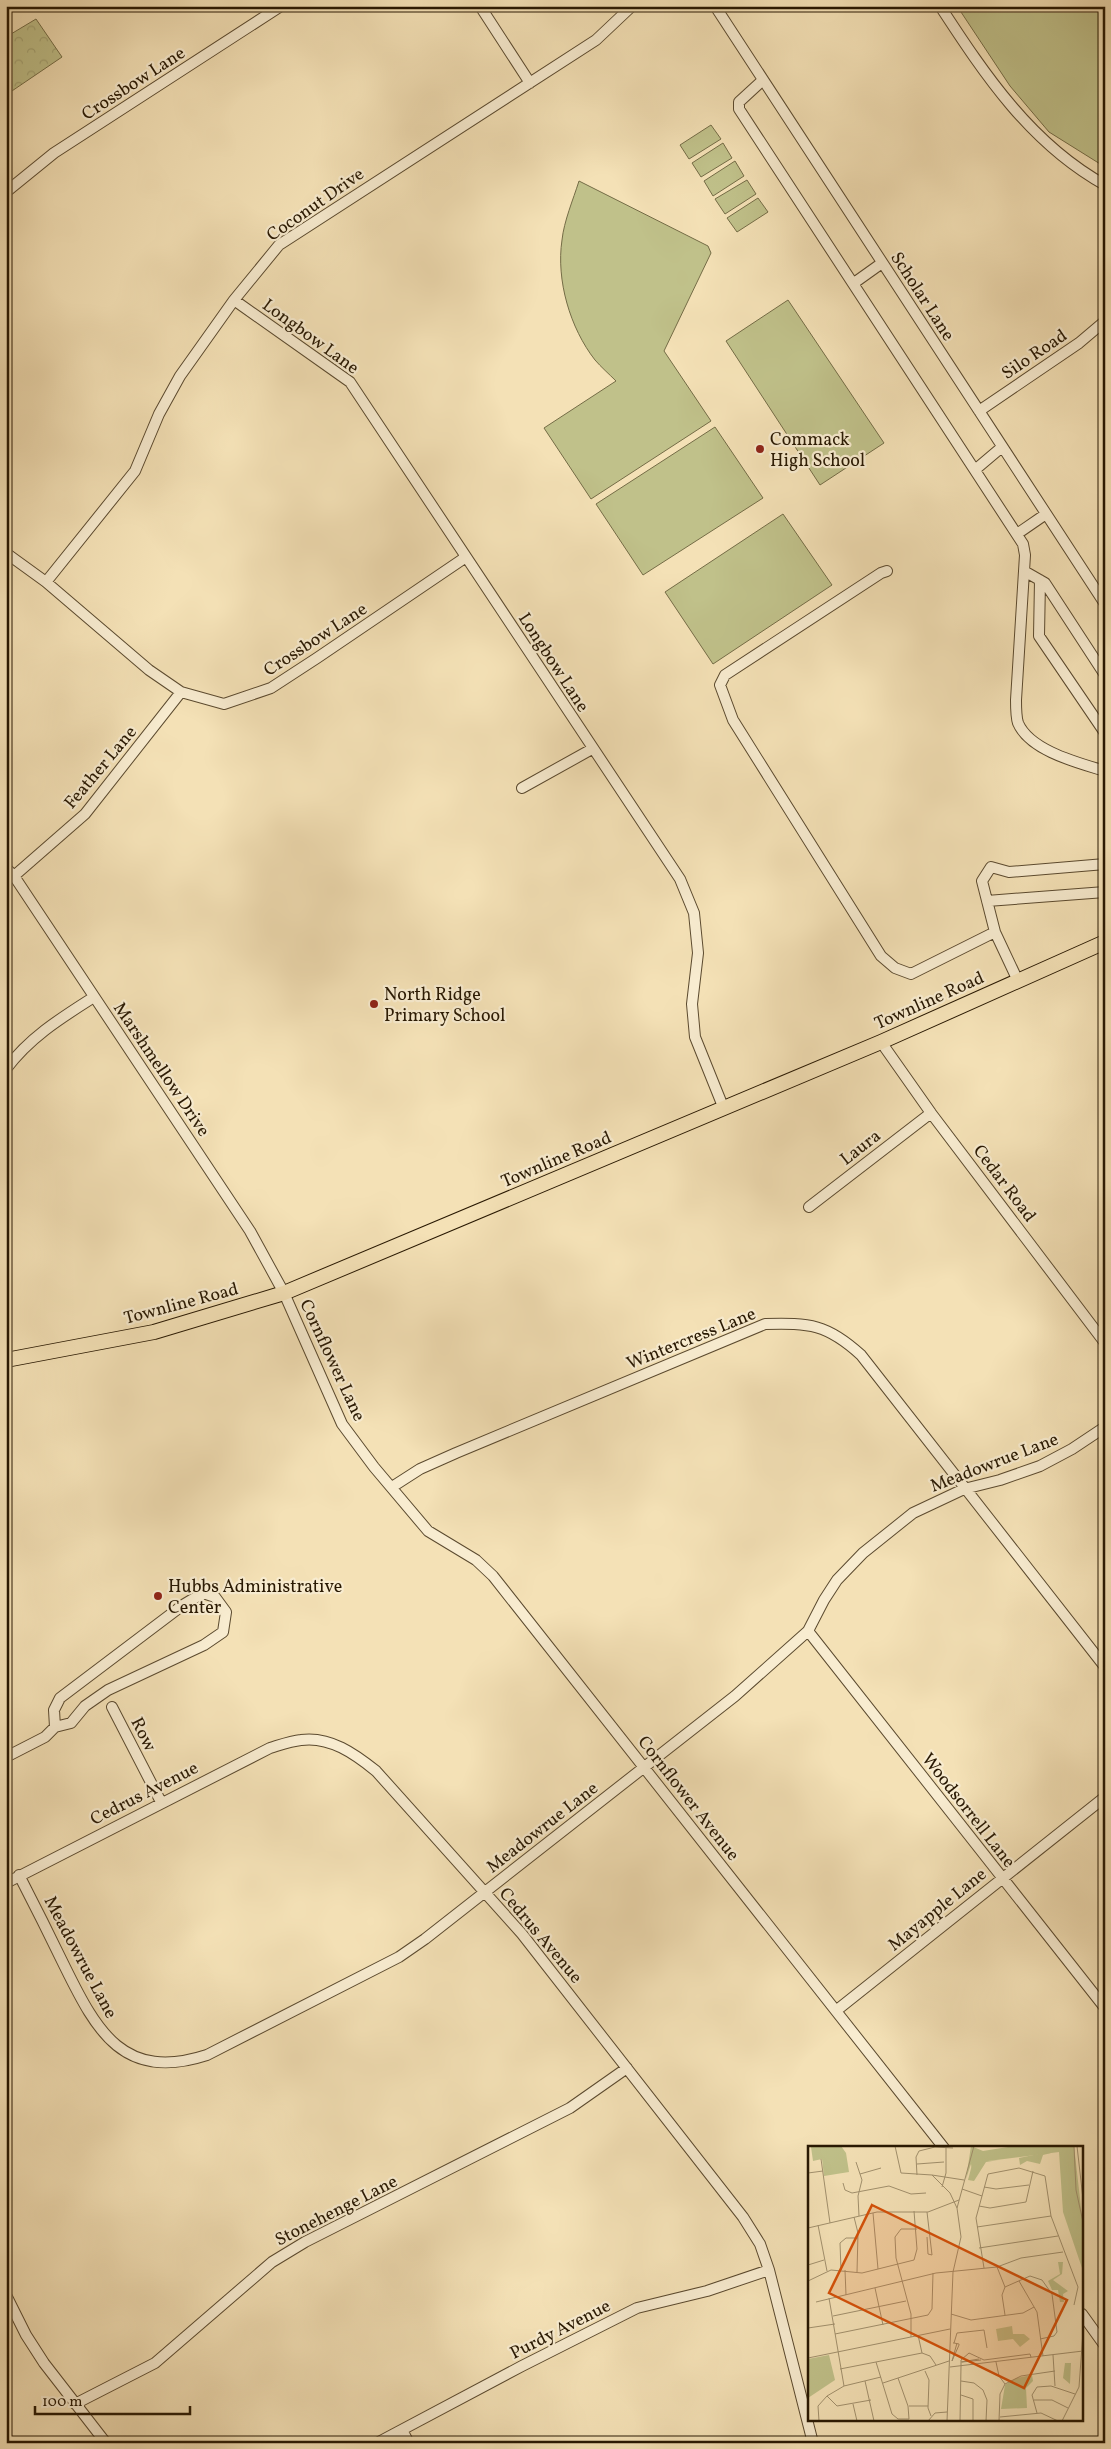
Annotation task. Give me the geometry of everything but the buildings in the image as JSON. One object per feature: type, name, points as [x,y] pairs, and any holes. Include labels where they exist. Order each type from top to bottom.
[{"type":"main road","name":"Townline Road","points":[[6,1360],[154,1332],[284,1293],[881,1042],[1105,942]]},
{"type":"street","name":"Crossbow Lane","points":[[6,192],[54,153],[281,6]]},
{"type":"street","points":[[480,6],[530,83]]},
{"type":"street","name":"Coconut Drive","points":[[46,582],[135,472],[159,414],[180,376],[234,300],[279,245],[596,40],[632,6]]},
{"type":"street","name":"Scholar Lane","points":[[715,6],[1105,604]]},
{"type":"street","points":[[940,6],[997,91],[1024,121],[1058,152],[1105,185]]},
{"type":"street","points":[[763,80],[739,102],[739,109],[976,469],[1005,519],[1017,534],[1024,549],[1016,700],[1018,722],[1025,734],[1036,743],[1067,759],[1105,771]]},
{"type":"street","points":[[854,283],[882,263]]},
{"type":"street","name":"Longbow Lane","points":[[234,300],[350,382],[403,459],[592,749],[680,879],[694,913],[698,953],[692,1004],[695,1037],[724,1109]]},
{"type":"street","name":"Silo Road","points":[[979,411],[1079,344],[1105,321]]},
{"type":"street","points":[[976,469],[1002,447]]},
{"type":"street","points":[[1017,534],[1046,514]]},
{"type":"street","name":"Crossbow Lane","points":[[6,553],[46,582],[149,670],[182,692],[224,704],[271,688],[466,557]]},
{"type":"street","points":[[1024,570],[1046,583],[1105,675]]},
{"type":"street","points":[[887,571],[880,573],[725,675],[720,685],[732,720],[881,956],[895,968],[911,974],[996,932]]},
{"type":"street","points":[[1040,580],[1039,636],[1105,733]]},
{"type":"street","name":"Feather Lane","points":[[14,876],[85,814],[182,692]]},
{"type":"street","points":[[522,788],[592,749]]},
{"type":"street","points":[[1018,981],[996,932],[982,881],[991,867],[1009,872],[1105,864]]},
{"type":"street","name":"Marshmellow Drive","points":[[6,868],[14,876],[250,1231],[284,1293]]},
{"type":"street","points":[[987,901],[1105,892]]},
{"type":"street","points":[[6,1069],[22,1048],[50,1026],[94,997]]},
{"type":"street","name":"Cedar Road","points":[[881,1042],[931,1113],[1101,1330],[1105,1343]]},
{"type":"street","name":"Laura","points":[[809,1207],[931,1113]]},
{"type":"street","name":"Cornflower Lane","points":[[284,1293],[342,1424],[392,1487]]},
{"type":"street","name":"Wintercress Lane","points":[[392,1487],[420,1469],[456,1453],[765,1324],[795,1323],[821,1328],[841,1337],[861,1355],[1105,1667]]},
{"type":"street","name":"Meadowrue Lane","points":[[19,1875],[86,2009],[104,2035],[142,2060],[185,2062],[207,2055],[399,1957],[426,1939],[735,1696],[808,1631],[837,1580],[863,1554],[913,1514],[964,1489],[1000,1480],[1040,1466],[1072,1449],[1105,1427]]},
{"type":"street","name":"Cornflower Avenue","points":[[392,1487],[428,1531],[476,1560],[493,1576],[942,2146]]},
{"type":"street","points":[[6,1757],[44,1737],[55,1727],[71,1723],[85,1706],[108,1690],[204,1644],[223,1632],[226,1612],[215,1597],[203,1593],[183,1605],[60,1698],[54,1710],[55,1727]]},
{"type":"street","name":"Woodsorrell Lane","points":[[808,1631],[1105,2008]]},
{"type":"street","name":"Row","points":[[112,1707],[161,1802]]},
{"type":"street","name":"Cedrus Avenue","points":[[6,1883],[161,1802],[270,1748],[302,1739],[328,1742],[354,1753],[376,1771],[522,1934],[743,2217],[760,2244],[769,2270],[805,2394],[808,2412]]},
{"type":"street","name":"Mayapple Lane","points":[[837,2010],[1105,1797]]},
{"type":"street","name":"Stonehenge Lane","points":[[75,2404],[155,2363],[272,2262],[305,2242],[570,2108],[627,2068]]},
{"type":"street","name":"Purdy Avenue","points":[[377,2443],[522,2366],[637,2308],[707,2291],[769,2270]]},
{"type":"street","points":[[6,2295],[26,2335],[44,2363],[106,2443]]},
{"type":"street","points":[[1084,2317],[1105,2346]]},
{"type":"street","name":"Cedrus Avenue","points":[[810,2422],[813,2443]]},
{"type":"street","points":[[402,2430],[409,2443]]},
{"type":"green space","points":[[957,6],[1105,6],[1105,167],[1049,132],[1010,86]]},
{"type":"green space","points":[[36,19],[62,57],[6,95],[6,37]]},
{"type":"green space","points":[[711,125],[721,139],[689,159],[680,145]]},
{"type":"green space","points":[[723,143],[732,158],[701,177],[692,163]]},
{"type":"green space","points":[[735,161],[744,176],[713,196],[704,181]]},
{"type":"green space","points":[[747,180],[756,194],[725,214],[715,199]]},
{"type":"green space","points":[[579,181],[708,246],[711,253],[664,351],[711,421],[591,499],[544,428],[616,381],[595,360],[578,333],[563,287],[561,255],[563,233]]},
{"type":"green space","points":[[758,198],[768,212],[737,232],[727,218]]},
{"type":"green space","points":[[788,300],[884,443],[820,485],[726,341]]},
{"type":"green space","points":[[715,427],[763,498],[643,575],[596,504]]},
{"type":"green space","points":[[783,514],[832,585],[713,664],[665,592]]},
{"type":"place","name":"Commack High School","points":[[760,449]]},
{"type":"place","name":"North Ridge Primary School","points":[[374,1004]]},
{"type":"place","name":"Hubbs Administrative Center","points":[[158,1596]]}]
